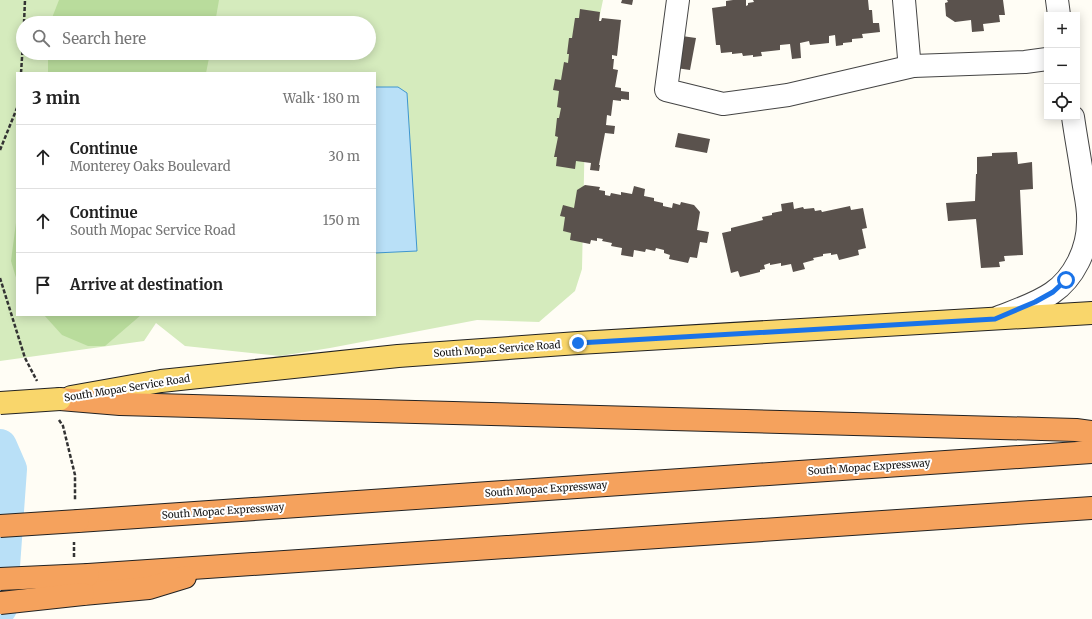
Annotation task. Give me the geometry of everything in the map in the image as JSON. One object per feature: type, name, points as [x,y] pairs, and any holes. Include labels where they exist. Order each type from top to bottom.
[{"type":"highway","points":[[60,409],[120,404],[1052,429],[1092,432]]},
{"type":"highway","name":"South Mopac Expressway","points":[[0,526],[1092,452]]},
{"type":"highway","points":[[0,603],[86,585],[222,566],[1092,508]]},
{"type":"highway","points":[[0,579],[86,585]]},
{"type":"main road","name":"South Mopac Service Road","points":[[0,403],[60,409],[161,380],[398,356],[578,343],[1092,313]]},
{"type":"street","points":[[678,0],[666,90],[723,104],[788,95],[914,66],[1025,62],[1044,59]]},
{"type":"street","points":[[904,0],[909,58],[914,66]]},
{"type":"street","points":[[1056,0],[1058,12]]},
{"type":"street","points":[[995,319],[1035,302],[1053,292],[1066,280],[1078,263],[1086,244],[1089,223],[1073,120]]},
{"type":"path","points":[[24,16],[25,0]]},
{"type":"path","points":[[21,72],[22,60]]},
{"type":"path","points":[[0,150],[16,110]]},
{"type":"path","points":[[0,278],[25,358],[40,385]]},
{"type":"path","points":[[60,409],[75,475],[76,521],[74,558]]},
{"type":"green space","points":[[0,0],[603,0],[586,81],[582,269],[575,291],[539,322],[477,320],[280,356],[185,346],[156,323],[144,341],[0,361]]},
{"type":"green space","points":[[59,0],[219,0],[216,16],[53,16]]},
{"type":"green space","points":[[48,60],[209,60],[206,72],[48,72]]},
{"type":"green space","points":[[16,223],[16,278],[11,261]]},
{"type":"green space","points":[[45,316],[140,316],[105,346],[88,346],[62,335]]},
{"type":"water","points":[[376,87],[398,87],[407,93],[417,251],[376,253]]},
{"type":"building","points":[[622,0],[633,0],[632,5],[621,3]]},
{"type":"building","points":[[746,0],[746,6],[748,3],[754,2],[753,0],[868,0],[869,10],[872,10],[873,23],[879,23],[880,32],[862,34],[863,38],[852,39],[852,42],[843,43],[843,45],[836,46],[835,35],[829,36],[829,43],[810,45],[809,41],[800,43],[801,58],[792,59],[790,44],[780,45],[780,50],[761,52],[762,56],[743,56],[742,53],[732,54],[732,52],[721,53],[720,45],[716,45],[712,8],[726,6],[726,1]]},
{"type":"building","points":[[947,0],[1003,0],[1005,15],[999,15],[1000,22],[983,24],[984,31],[972,32],[971,20],[955,22],[946,16],[945,3],[948,2]]},
{"type":"building","points":[[580,9],[600,12],[599,21],[601,21],[602,18],[621,20],[617,56],[612,55],[612,59],[614,59],[613,69],[618,70],[615,87],[621,88],[621,91],[629,92],[629,100],[613,100],[611,116],[607,115],[606,125],[615,126],[614,134],[605,133],[599,171],[590,170],[591,163],[576,161],[575,169],[556,166],[557,157],[554,157],[558,137],[555,136],[557,118],[559,118],[561,108],[557,107],[559,91],[553,90],[555,79],[561,80],[564,62],[568,63],[569,54],[567,54],[569,38],[572,38],[575,18],[579,18]]},
{"type":"building","points":[[682,36],[696,38],[690,70],[676,68]]},
{"type":"building","points":[[678,133],[710,139],[707,153],[675,147]]},
{"type":"building","points":[[1017,152],[1018,164],[1032,162],[1033,189],[1020,190],[1023,255],[1004,256],[1005,261],[999,262],[1000,267],[981,268],[976,219],[948,221],[946,203],[975,201],[977,157],[992,156],[992,153]]},
{"type":"building","points":[[585,185],[600,187],[599,190],[605,191],[605,195],[610,196],[611,193],[621,195],[621,192],[632,194],[634,186],[645,189],[644,196],[654,198],[654,201],[663,203],[663,206],[672,208],[673,203],[680,205],[681,202],[694,205],[700,212],[697,230],[709,232],[707,243],[700,242],[697,258],[690,257],[688,263],[669,259],[670,255],[664,253],[664,250],[656,248],[655,251],[646,249],[645,252],[634,250],[633,257],[621,255],[622,248],[611,246],[612,243],[602,241],[603,239],[597,238],[597,241],[591,240],[590,244],[570,240],[571,233],[563,231],[565,217],[560,216],[563,205],[574,208],[577,190]]},
{"type":"building","points":[[793,202],[794,209],[803,207],[804,209],[814,208],[815,211],[821,210],[822,212],[850,206],[851,210],[863,208],[867,228],[862,229],[866,248],[858,250],[859,255],[839,260],[837,254],[823,254],[823,256],[813,258],[814,260],[803,263],[805,269],[793,272],[791,264],[781,266],[781,263],[770,265],[770,263],[764,265],[765,269],[760,270],[760,272],[740,277],[738,271],[731,273],[722,233],[731,231],[731,228],[763,220],[762,217],[782,211],[781,204]]},
{"type":"waterway","points":[[0,446],[10,469],[0,608]]},
{"type":"route","points":[[578,343],[995,319],[1035,302],[1053,292],[1066,280]]}]
